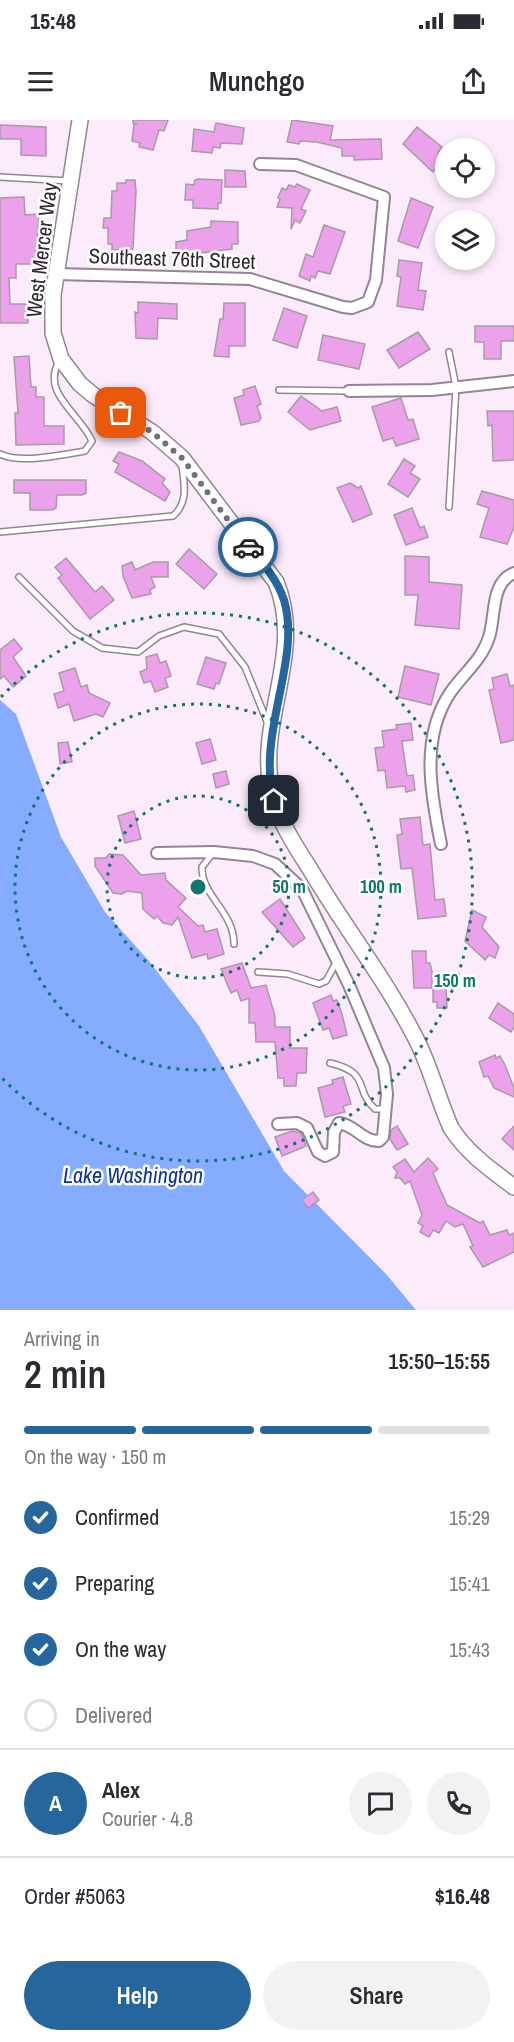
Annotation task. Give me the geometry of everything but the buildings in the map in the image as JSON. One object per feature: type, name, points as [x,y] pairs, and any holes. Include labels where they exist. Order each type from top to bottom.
[{"type":"street","name":"West Mercer Way","points":[[80,120],[56,274],[53,333],[61,359],[80,384],[93,395],[152,432],[182,458],[276,582],[284,600],[287,635],[269,759],[274,801],[289,834],[316,880],[414,1035],[451,1128],[459,1141],[514,1187]]},
{"type":"street","name":"Southeast 76th Street","points":[[56,274],[250,279],[343,307],[352,308],[368,302],[376,280],[384,197],[296,165],[260,164]]},
{"type":"street","points":[[349,391],[456,387],[514,381]]},
{"type":"street","points":[[441,844],[430,792],[430,762],[437,727],[446,700],[484,649],[500,583],[514,573]]},
{"type":"street","points":[[157,853],[214,852],[253,856],[275,864],[302,889],[337,961],[384,1068],[385,1129],[379,1141],[370,1141],[350,1126],[339,1124],[334,1132],[333,1152],[325,1156],[318,1152],[307,1128],[297,1124],[278,1124]]},
{"type":"street","points":[[302,889],[316,880]]},
{"type":"lane","points":[[0,177],[71,181]]},
{"type":"lane","points":[[448,351],[456,387],[450,507]]},
{"type":"lane","points":[[0,454],[19,458],[58,456],[85,451],[92,441],[87,430],[63,404],[54,383],[55,368],[61,359]]},
{"type":"lane","points":[[279,390],[349,391]]},
{"type":"lane","points":[[0,532],[173,516],[182,509],[185,498],[182,458]]},
{"type":"lane","points":[[19,578],[73,630],[102,648],[138,652],[159,636],[184,627],[219,634],[244,667],[272,732]]},
{"type":"lane","points":[[214,852],[202,867],[203,882],[225,911],[234,930],[234,944]]},
{"type":"lane","points":[[258,972],[288,974],[319,984],[326,981],[337,961]]},
{"type":"lane","points":[[330,1064],[352,1071],[361,1081],[371,1106],[375,1109],[386,1109]]},
{"type":"water","name":"Lake Washington","points":[[0,700],[16,714],[61,837],[105,912],[149,961],[199,1026],[284,1171],[386,1274],[416,1310],[0,1310]]},
{"type":"way so far","points":[[121,413],[170,445],[248,547]]},
{"type":"route","points":[[248,547],[264,564],[276,582],[284,600],[287,617],[284,661],[269,759],[274,801]]}]
